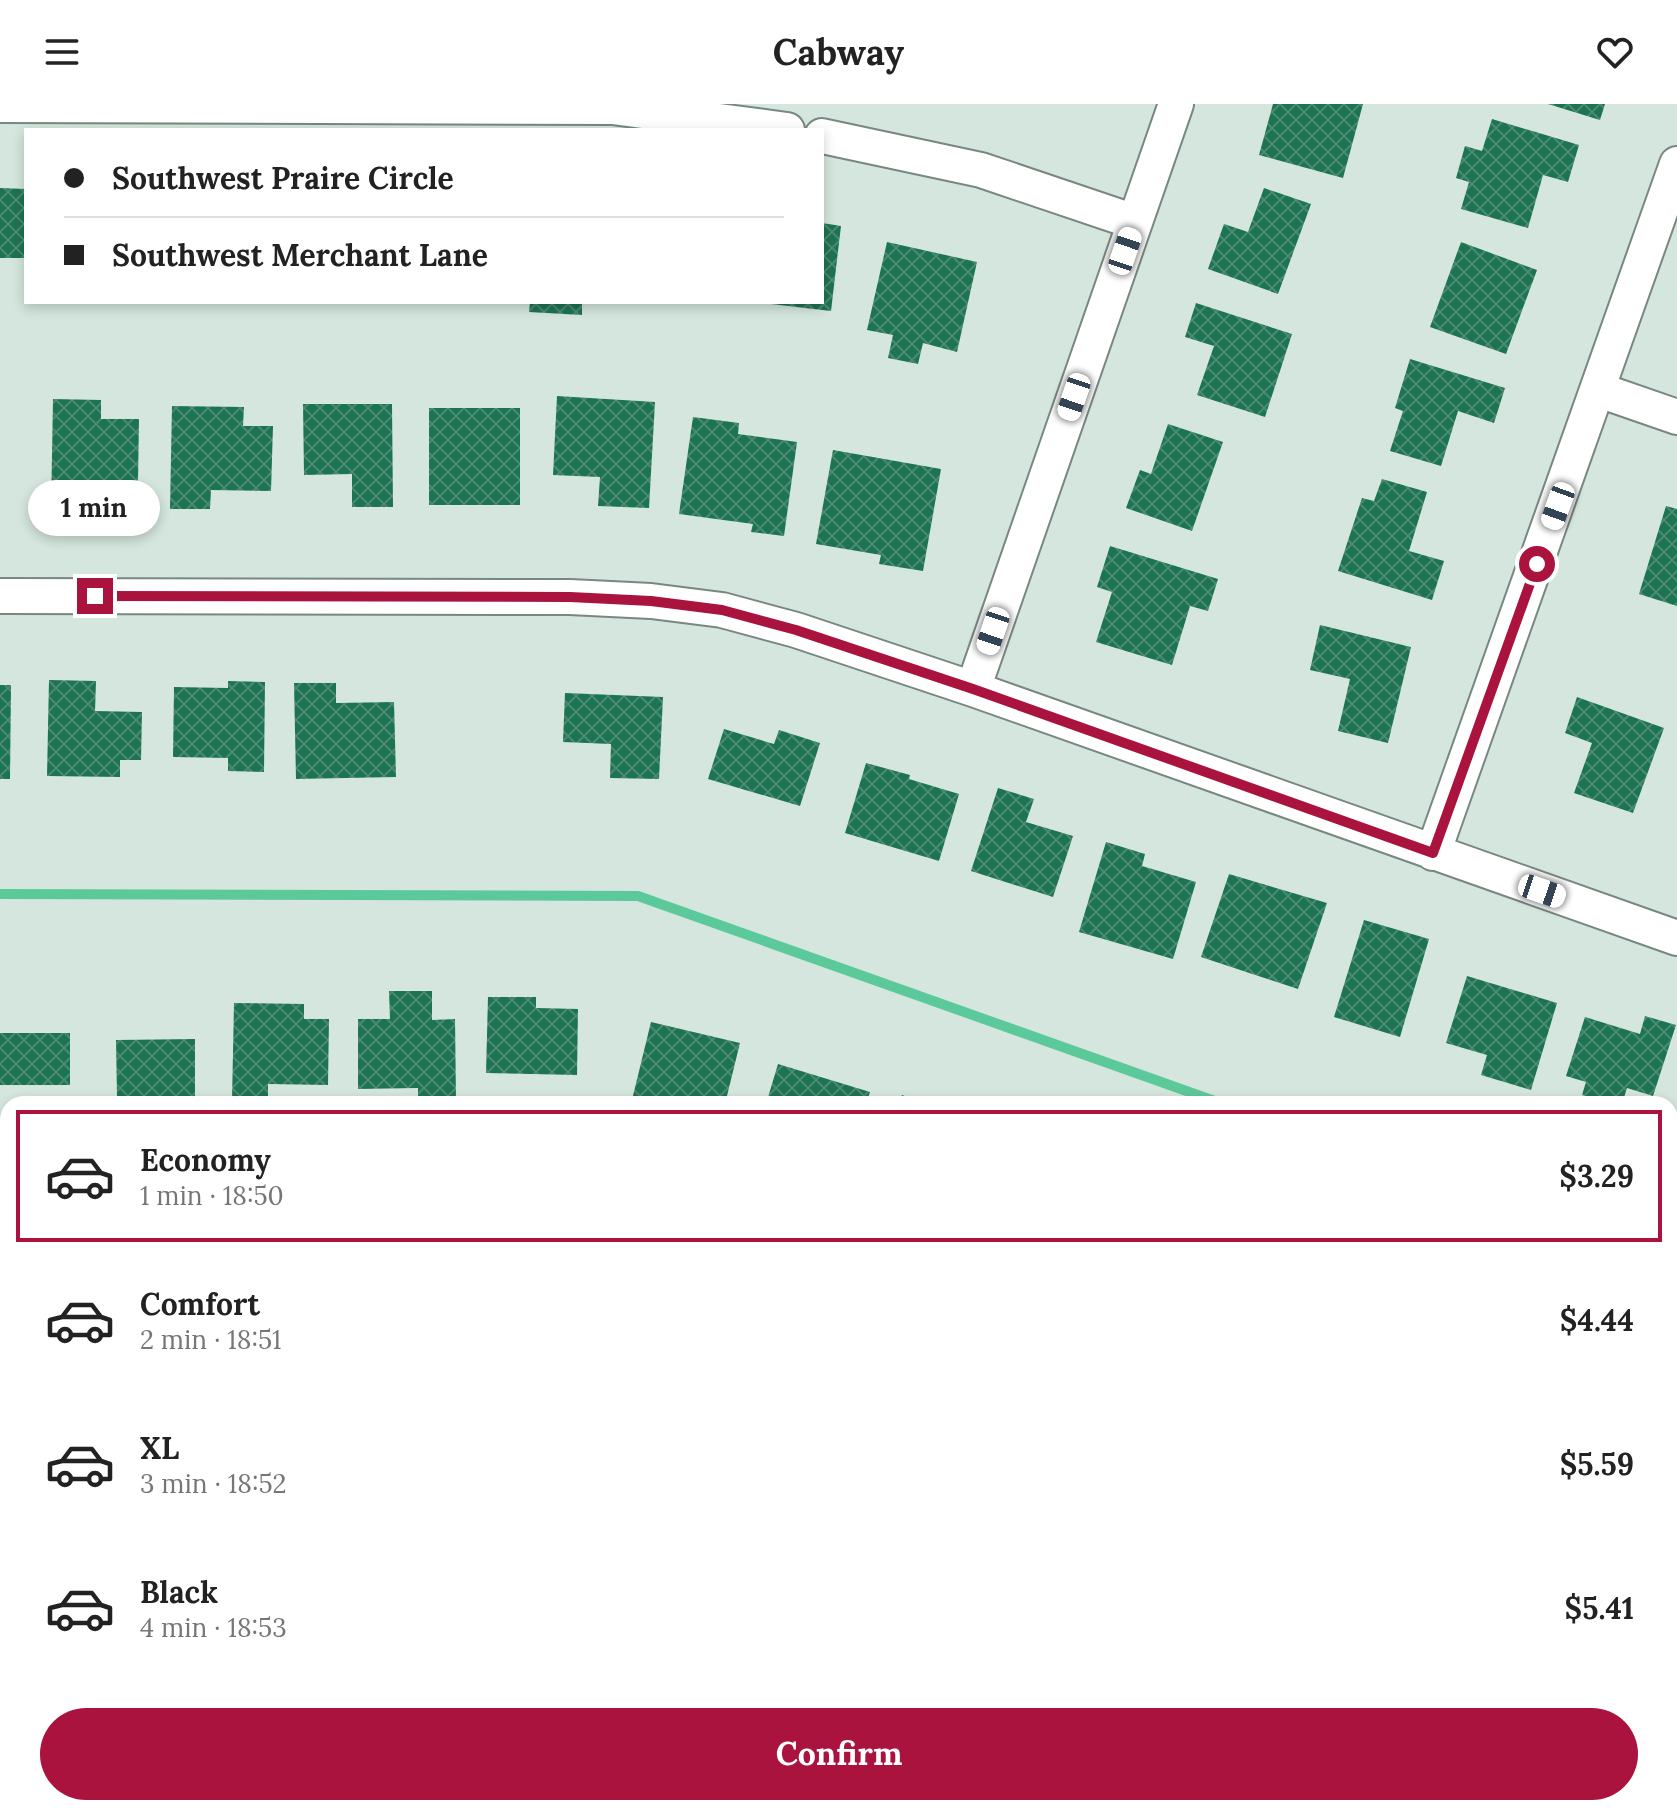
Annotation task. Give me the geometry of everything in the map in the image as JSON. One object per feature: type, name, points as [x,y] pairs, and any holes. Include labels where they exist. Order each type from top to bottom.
[{"type":"street","points":[[973,689],[1176,104]]},
{"type":"street","points":[[0,105],[612,107],[772,128]]},
{"type":"street","points":[[824,136],[981,170],[1135,222]]},
{"type":"street","points":[[1433,853],[1677,164]]},
{"type":"street","points":[[1599,390],[1677,417]]},
{"type":"street","points":[[0,596],[570,597],[651,601],[722,610],[796,630],[973,689],[1677,938]]},
{"type":"building","points":[[1273,104],[1363,104],[1343,178],[1259,155]]},
{"type":"building","points":[[1548,104],[1605,104],[1600,120]]},
{"type":"building","points":[[1492,119],[1579,145],[1568,182],[1543,175],[1528,228],[1461,209],[1469,182],[1456,178],[1465,146],[1482,151]]},
{"type":"building","points":[[0,188],[24,189],[24,258],[0,258]]},
{"type":"building","points":[[1264,188],[1311,204],[1278,294],[1208,269],[1224,224],[1248,232]]},
{"type":"building","points":[[824,223],[841,226],[831,311],[771,304],[824,304]]},
{"type":"building","points":[[887,242],[977,262],[957,352],[923,343],[918,364],[888,358],[893,335],[867,330]]},
{"type":"building","points":[[1461,242],[1537,270],[1506,354],[1430,327]]},
{"type":"building","points":[[1196,303],[1292,334],[1265,417],[1197,395],[1214,346],[1185,337]]},
{"type":"building","points":[[530,304],[582,304],[582,315],[529,312]]},
{"type":"building","points":[[1410,359],[1505,388],[1494,423],[1458,411],[1441,466],[1390,451],[1403,411],[1395,408]]},
{"type":"building","points":[[557,396],[655,402],[649,508],[598,506],[600,477],[553,475]]},
{"type":"building","points":[[53,399],[101,400],[101,419],[139,419],[138,482],[90,482],[90,509],[51,509]]},
{"type":"building","points":[[303,404],[392,404],[393,507],[352,507],[352,474],[304,475]]},
{"type":"building","points":[[172,406],[244,407],[243,426],[273,426],[271,491],[211,490],[210,509],[170,509]]},
{"type":"building","points":[[429,408],[520,408],[520,505],[429,505]]},
{"type":"building","points":[[693,417],[739,423],[738,434],[797,442],[784,536],[751,532],[753,524],[679,514]]},
{"type":"building","points":[[1168,424],[1223,442],[1192,531],[1126,508],[1140,470],[1151,474]]},
{"type":"building","points":[[833,450],[941,469],[923,571],[879,564],[881,555],[816,544]]},
{"type":"building","points":[[1382,479],[1427,492],[1409,551],[1444,561],[1432,600],[1338,571],[1362,498],[1374,501]]},
{"type":"building","points":[[1666,506],[1677,509],[1677,606],[1639,594]]},
{"type":"building","points":[[1110,546],[1218,579],[1208,611],[1190,606],[1172,665],[1096,642],[1112,592],[1097,587]]},
{"type":"building","points":[[1320,625],[1411,647],[1388,743],[1338,731],[1350,679],[1310,670]]},
{"type":"building","points":[[49,680],[96,681],[95,711],[142,712],[141,760],[120,760],[120,777],[47,776]]},
{"type":"building","points":[[228,681],[265,682],[264,772],[228,771],[228,758],[173,757],[174,687],[228,688]]},
{"type":"building","points":[[294,683],[336,683],[336,703],[394,702],[396,777],[296,779]]},
{"type":"building","points":[[0,685],[11,685],[10,779],[0,779]]},
{"type":"building","points":[[565,693],[663,697],[659,779],[610,778],[611,744],[563,742]]},
{"type":"building","points":[[1577,697],[1664,728],[1633,813],[1574,793],[1592,743],[1565,733]]},
{"type":"building","points":[[724,729],[774,744],[779,730],[820,743],[800,806],[708,779]]},
{"type":"building","points":[[866,763],[910,775],[909,779],[959,794],[939,861],[845,833]]},
{"type":"building","points":[[998,788],[1034,799],[1026,822],[1073,836],[1053,897],[971,871]]},
{"type":"building","points":[[1106,842],[1145,854],[1142,866],[1196,882],[1173,959],[1079,932]]},
{"type":"building","points":[[1229,874],[1327,903],[1298,989],[1201,957]]},
{"type":"building","points":[[1364,920],[1429,939],[1400,1037],[1334,1017]]},
{"type":"building","points":[[1467,976],[1557,1003],[1531,1090],[1481,1075],[1487,1055],[1446,1043]]},
{"type":"building","points":[[389,991],[432,991],[432,1020],[455,1019],[456,1096],[418,1096],[418,1088],[358,1089],[358,1019],[390,1019]]},
{"type":"building","points":[[488,997],[536,997],[536,1008],[578,1009],[577,1075],[486,1073]]},
{"type":"building","points":[[234,1003],[304,1004],[304,1019],[329,1019],[328,1085],[268,1084],[268,1096],[232,1096]]},
{"type":"building","points":[[1645,1016],[1676,1025],[1653,1096],[1627,1088],[1624,1096],[1585,1096],[1582,1095],[1586,1082],[1566,1076],[1585,1017],[1640,1034]]},
{"type":"building","points":[[651,1022],[740,1043],[727,1096],[633,1096]]},
{"type":"building","points":[[0,1033],[70,1033],[70,1085],[0,1085]]},
{"type":"building","points":[[195,1039],[195,1096],[117,1096],[116,1040]]},
{"type":"building","points":[[778,1064],[870,1092],[869,1096],[768,1096]]},
{"type":"waterway","points":[[0,894],[638,896],[1200,1096]]},
{"type":"route","points":[[95,596],[570,597],[651,601],[722,610],[796,630],[973,689],[1433,853],[1537,564]]}]
